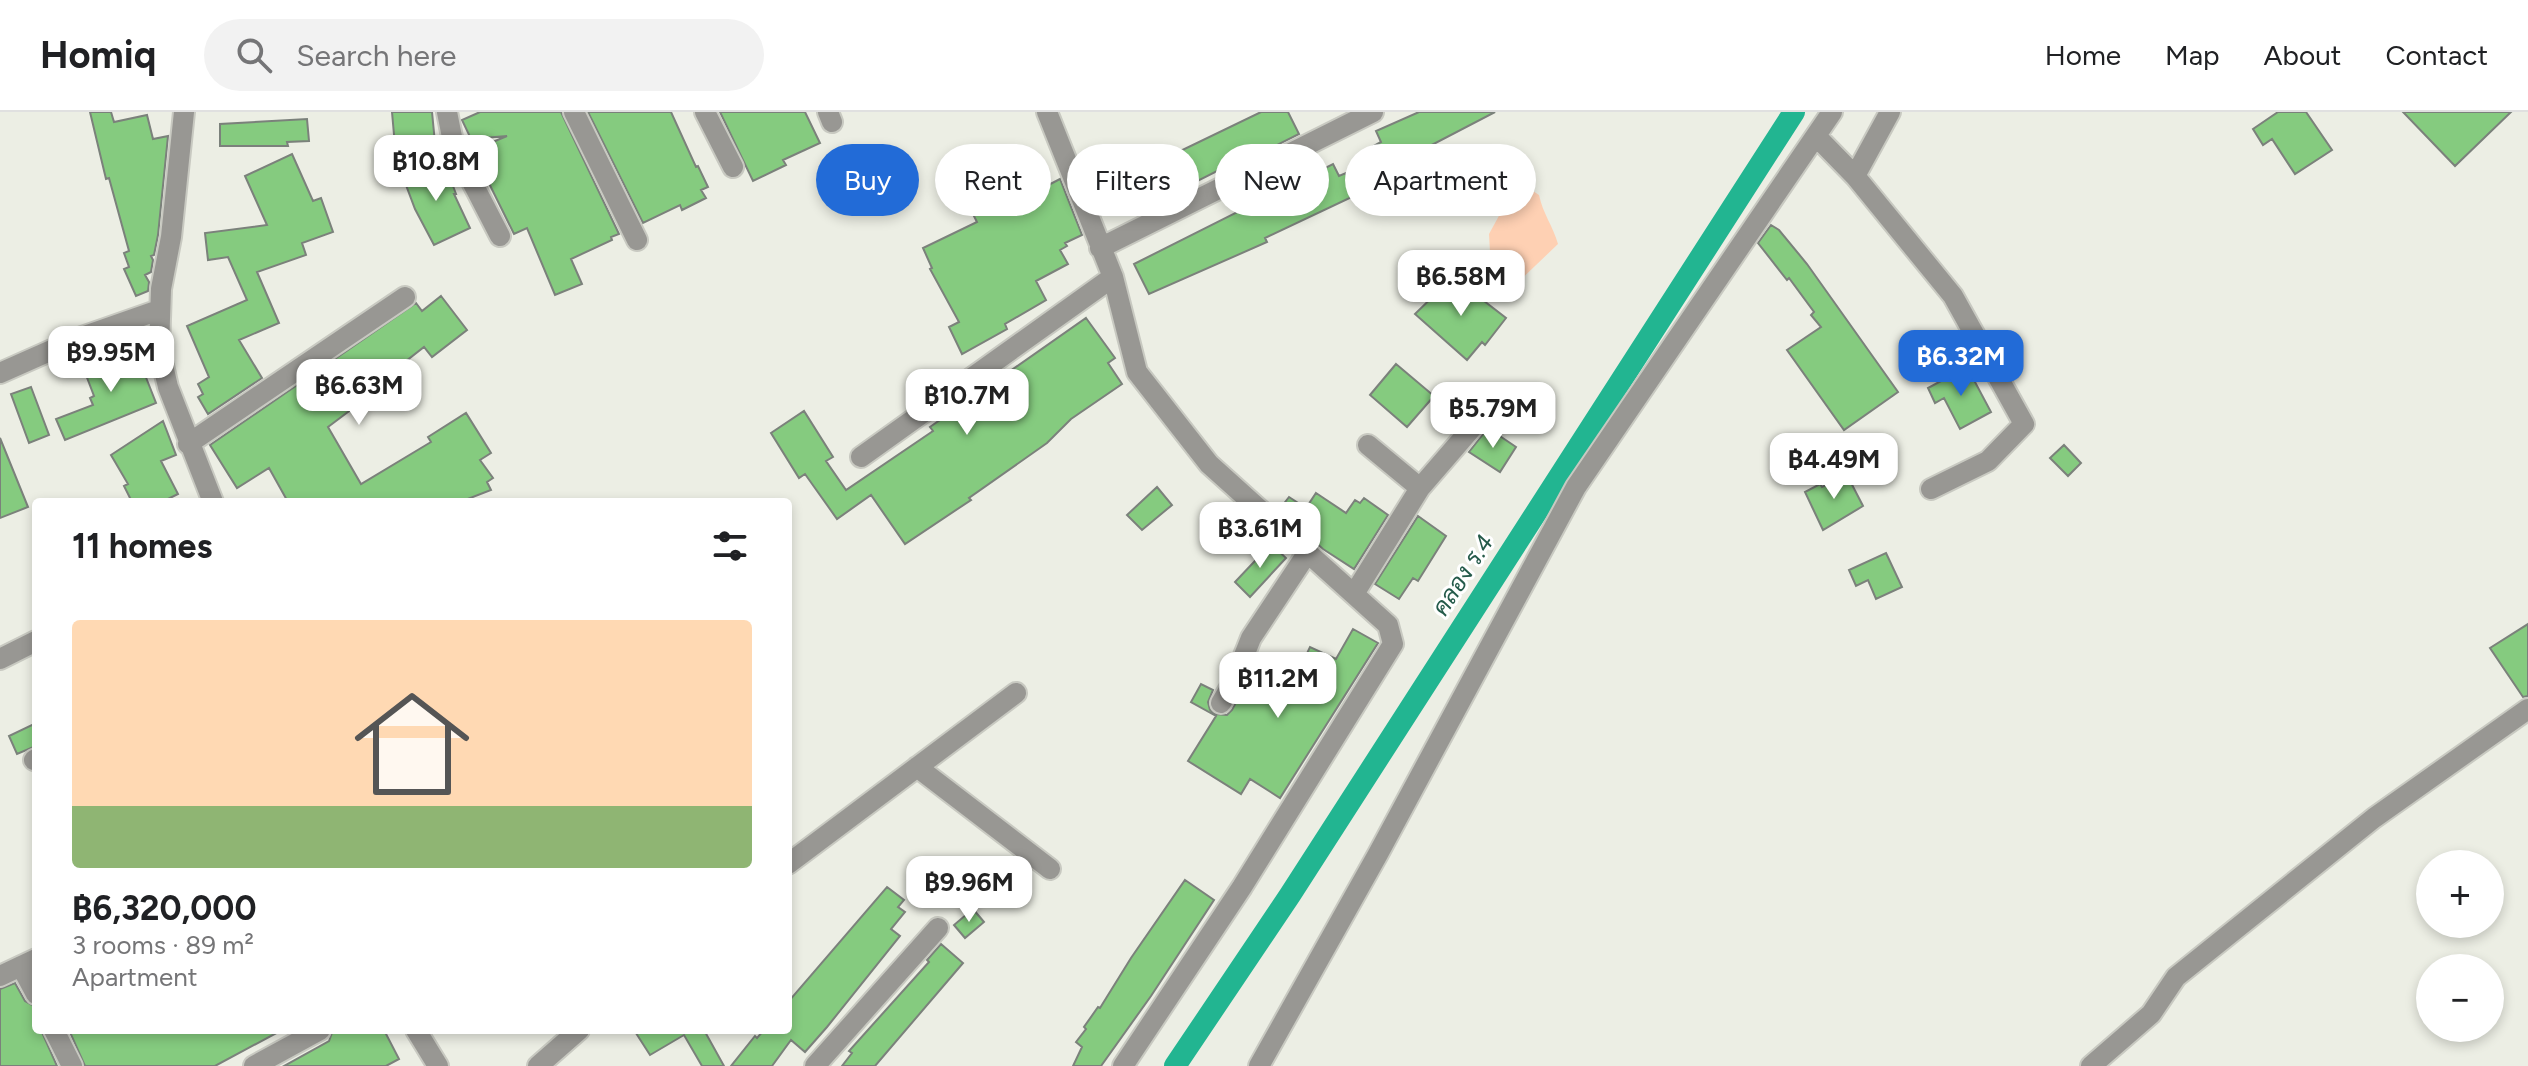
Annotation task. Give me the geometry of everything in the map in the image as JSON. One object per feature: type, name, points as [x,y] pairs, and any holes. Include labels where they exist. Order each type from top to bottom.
[{"type":"street","points":[[184,112],[171,237],[159,310],[159,348],[168,387],[211,498]]},
{"type":"street","points":[[447,112],[454,147],[500,236]]},
{"type":"street","points":[[574,112],[637,240]]},
{"type":"street","points":[[705,112],[733,167]]},
{"type":"street","points":[[1047,112],[1113,277],[1137,372],[1209,464],[1388,625],[1393,644],[1242,887],[1123,1066]]},
{"type":"street","points":[[1259,1066],[1378,854],[1576,487],[1832,112]]},
{"type":"street","points":[[1855,176],[1890,112]]},
{"type":"street","points":[[1100,248],[1366,114]]},
{"type":"street","points":[[1816,136],[1855,176],[1953,296],[2024,424],[1988,461],[1931,489]]},
{"type":"street","points":[[861,457],[1113,277]]},
{"type":"street","points":[[188,444],[405,297]]},
{"type":"street","points":[[0,373],[79,338],[159,310]]},
{"type":"street","points":[[1354,594],[1420,488],[1477,422]]},
{"type":"street","points":[[1368,445],[1420,488]]},
{"type":"street","points":[[1221,703],[1234,681],[1251,638],[1308,552]]},
{"type":"street","points":[[0,659],[32,643]]},
{"type":"street","points":[[792,861],[1016,693]]},
{"type":"street","points":[[2091,1066],[2151,1014],[2176,977],[2374,818],[2528,709]]},
{"type":"street","points":[[917,767],[1050,869]]},
{"type":"street","points":[[815,1066],[938,928]]},
{"type":"street","points":[[0,976],[29,962]]},
{"type":"street","points":[[56,1034],[72,1066]]},
{"type":"street","points":[[254,1066],[313,1034]]},
{"type":"street","points":[[418,1034],[438,1066]]},
{"type":"street","points":[[538,1066],[574,1034]]},
{"type":"shaded area","points":[[1536,193],[1558,244],[1510,290],[1480,262],[1490,252],[1489,234],[1499,216],[1536,216]]},
{"type":"building","points":[[90,112],[111,112],[114,122],[147,115],[153,139],[168,136],[158,235],[154,255],[151,256],[151,272],[145,275],[149,282],[148,291],[136,296],[124,269],[129,267],[124,253],[129,251],[109,178],[106,179]]},
{"type":"building","points":[[392,112],[432,112],[435,143],[395,146]]},
{"type":"building","points":[[480,112],[561,112],[619,234],[571,259],[582,284],[555,295],[527,228],[514,234],[479,163],[482,162],[476,149],[507,136],[471,139],[462,120]]},
{"type":"building","points":[[588,112],[671,112],[708,187],[701,190],[706,198],[682,210],[680,205],[643,223]]},
{"type":"building","points":[[720,112],[805,112],[820,143],[783,160],[786,165],[753,181]]},
{"type":"building","points":[[1261,112],[1288,112],[1299,134],[1279,144],[1215,144],[1215,172],[1199,180],[1199,144],[1195,144]]},
{"type":"building","points":[[1419,112],[1495,112],[1434,144],[1377,144],[1381,142],[1376,131]]},
{"type":"building","points":[[2278,112],[2306,112],[2332,150],[2295,174],[2272,139],[2263,145],[2253,129]]},
{"type":"building","points":[[2403,112],[2511,112],[2455,166]]},
{"type":"building","points":[[307,119],[309,141],[287,142],[288,146],[220,146],[220,124]]},
{"type":"building","points":[[292,154],[313,201],[321,198],[333,232],[302,243],[306,255],[257,272],[279,323],[239,340],[262,378],[208,414],[198,397],[203,394],[198,384],[209,377],[187,326],[247,300],[228,257],[208,260],[205,233],[267,225],[245,176]]},
{"type":"building","points":[[444,162],[454,194],[470,228],[434,245],[403,177]]},
{"type":"building","points":[[1333,164],[1339,176],[1345,173],[1345,200],[1329,208],[1329,166]]},
{"type":"building","points":[[1060,179],[1067,197],[1067,216],[1075,216],[1082,235],[1065,243],[1067,246],[1060,250],[1068,264],[1036,281],[1046,300],[1005,324],[1007,329],[962,354],[949,327],[959,322],[930,269],[923,248],[977,222],[974,216],[1051,216],[1051,184]]},
{"type":"building","points":[[1230,216],[1312,216],[1265,238],[1267,242],[1149,294],[1134,264]]},
{"type":"building","points":[[1771,225],[1779,230],[1807,264],[1898,392],[1844,430],[1787,350],[1821,327],[1789,278],[1787,280],[1758,243]]},
{"type":"building","points":[[1453,277],[1506,318],[1485,345],[1482,342],[1467,360],[1415,314]]},
{"type":"building","points":[[441,296],[467,330],[432,357],[424,347],[382,380],[385,384],[328,427],[361,484],[431,442],[428,437],[466,413],[491,453],[480,460],[493,478],[487,482],[491,490],[470,498],[286,498],[269,468],[237,488],[210,445],[416,303],[422,311]]},
{"type":"building","points":[[1086,318],[1115,358],[1108,363],[1122,384],[1071,419],[1047,443],[969,498],[971,500],[905,544],[871,495],[837,519],[805,474],[799,478],[771,433],[804,411],[833,457],[826,461],[846,490],[933,431],[930,427]]},
{"type":"building","points":[[134,347],[156,403],[65,440],[56,419],[93,405],[90,398],[94,396],[83,367]]},
{"type":"building","points":[[1396,364],[1434,396],[1407,427],[1370,395]]},
{"type":"building","points":[[1967,367],[1991,412],[1960,429],[1944,398],[1935,403],[1928,388]]},
{"type":"building","points":[[31,387],[49,435],[29,443],[11,394]]},
{"type":"building","points":[[163,421],[176,455],[161,461],[178,494],[170,498],[130,498],[124,486],[128,484],[111,455]]},
{"type":"building","points":[[1488,428],[1516,447],[1500,472],[1469,452]]},
{"type":"building","points":[[0,438],[28,507],[0,518]]},
{"type":"building","points":[[2064,445],[2081,463],[2068,476],[2050,458]]},
{"type":"building","points":[[1847,475],[1863,506],[1823,530],[1805,492]]},
{"type":"building","points":[[1157,487],[1172,505],[1142,530],[1127,515]]},
{"type":"building","points":[[1316,493],[1346,513],[1355,500],[1360,503],[1364,498],[1388,515],[1354,569],[1323,549],[1279,510],[1289,497],[1306,508]]},
{"type":"building","points":[[1418,516],[1446,536],[1418,581],[1413,578],[1399,599],[1375,584]]},
{"type":"building","points":[[1271,544],[1286,558],[1250,597],[1235,582]]},
{"type":"building","points":[[1886,553],[1902,587],[1876,599],[1868,580],[1856,586],[1849,570]]},
{"type":"building","points":[[2528,624],[2528,696],[2523,697],[2490,648]]},
{"type":"building","points":[[1353,629],[1378,643],[1280,798],[1250,779],[1241,794],[1188,761],[1216,716],[1191,702],[1201,684],[1213,690],[1208,702],[1210,710],[1215,714],[1227,715],[1248,680],[1269,693],[1277,681],[1280,683],[1290,660],[1301,666],[1310,647],[1336,659]]},
{"type":"building","points":[[32,725],[32,748],[17,754],[9,736]]},
{"type":"building","points":[[1185,880],[1214,900],[1101,1066],[1073,1066],[1082,1047],[1076,1042],[1086,1029],[1084,1027],[1100,1008]]},
{"type":"building","points":[[887,887],[904,900],[898,907],[905,912],[891,929],[900,936],[805,1052],[791,1040],[772,1066],[731,1066],[755,1036],[792,1034],[792,997]]},
{"type":"building","points":[[973,909],[984,922],[965,938],[954,925]]},
{"type":"building","points":[[941,944],[963,963],[875,1066],[842,1066],[852,1053],[849,1051],[929,962],[927,960]]},
{"type":"building","points":[[15,983],[25,1001],[32,1005],[32,1034],[43,1034],[57,1066],[0,1066],[0,989]]},
{"type":"building","points":[[71,1034],[275,1034],[215,1066],[85,1066]]},
{"type":"building","points":[[332,1034],[386,1034],[399,1059],[386,1066],[284,1066],[329,1041]]},
{"type":"building","points":[[637,1034],[706,1034],[724,1066],[702,1066],[684,1035],[650,1055]]},
{"type":"waterway","name":"คลอง ร.4","points":[[1175,1066],[1290,895],[1794,112]]}]
